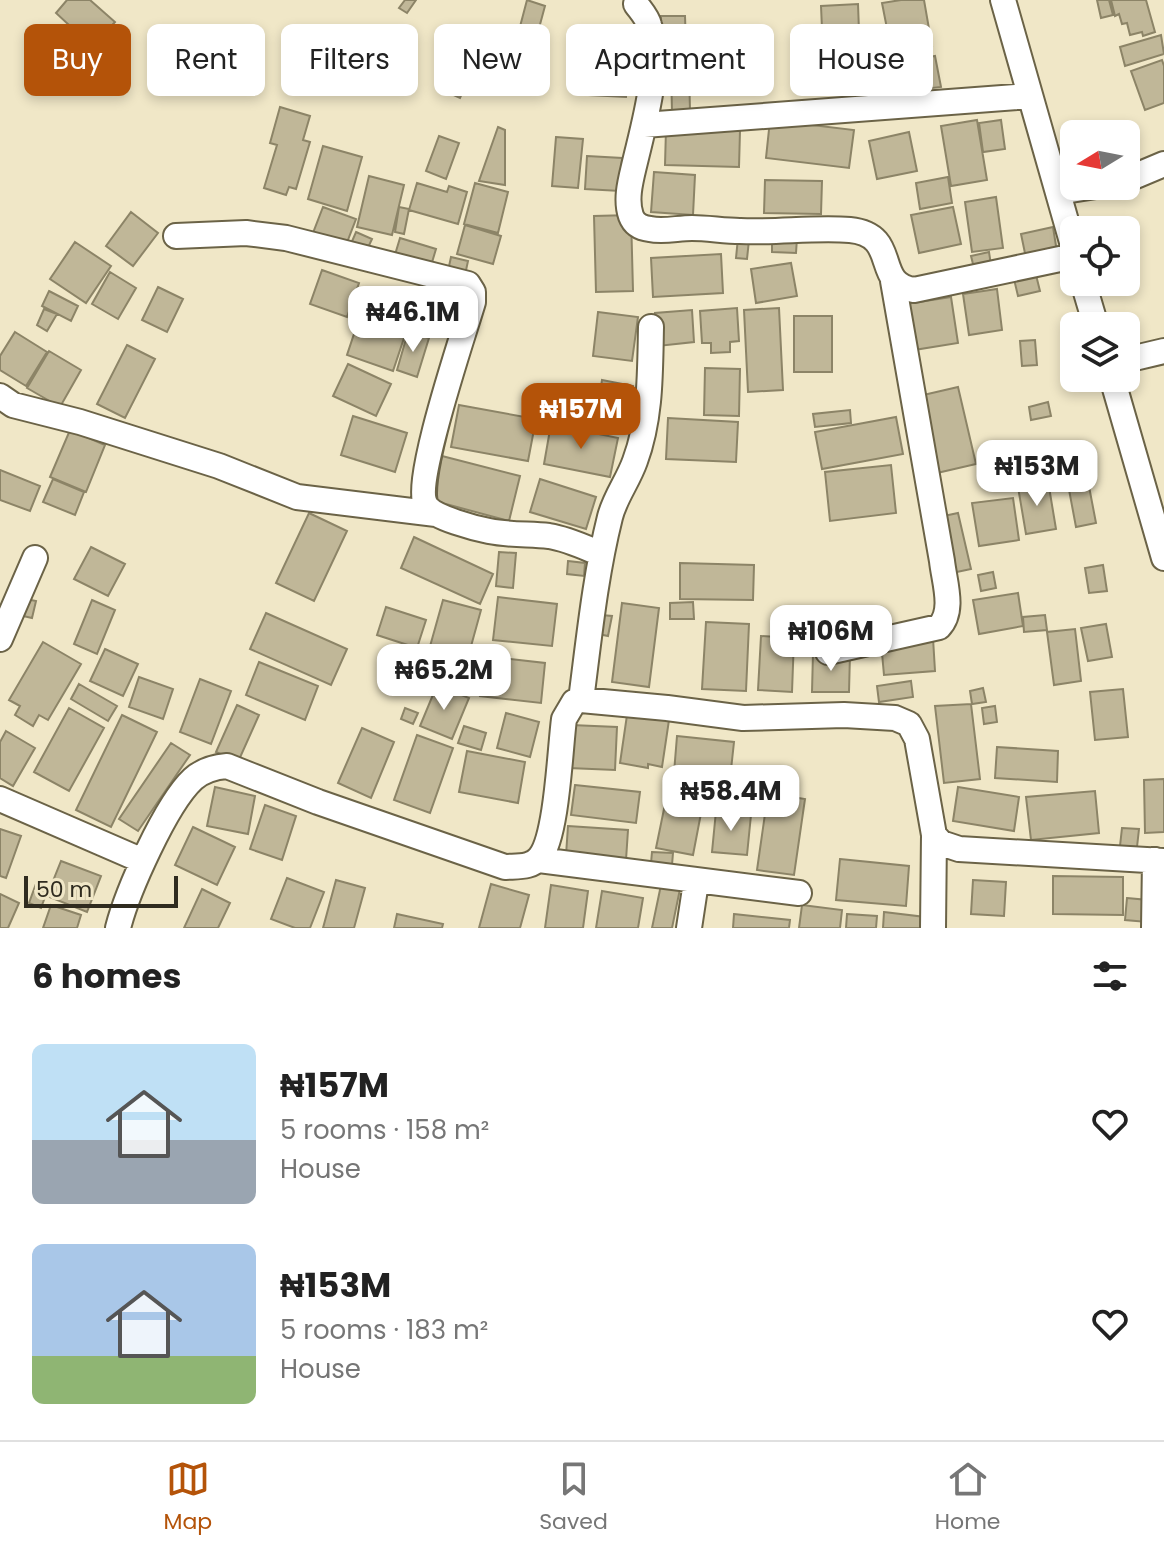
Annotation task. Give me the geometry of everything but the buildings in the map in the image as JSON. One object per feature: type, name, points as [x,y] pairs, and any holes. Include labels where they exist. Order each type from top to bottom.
[{"type":"street","points":[[1003,0],[1065,216]]},
{"type":"street","points":[[636,4],[649,22],[654,46],[644,125],[629,188],[632,219],[638,226],[652,230],[849,230],[870,234],[878,241],[893,281],[942,561],[948,604],[946,617],[939,627],[828,652]]},
{"type":"street","points":[[644,125],[1030,96]]},
{"type":"street","points":[[1140,174],[1164,164]]},
{"type":"street","points":[[176,236],[246,233],[286,238],[468,284],[473,292],[473,302],[432,438],[422,494],[426,506],[436,514]]},
{"type":"street","points":[[893,281],[903,288],[914,290],[1060,259]]},
{"type":"street","points":[[581,700],[601,554],[611,512],[635,463],[642,437],[650,391],[651,327]]},
{"type":"street","points":[[1140,357],[1164,351]]},
{"type":"street","points":[[1116,392],[1164,558]]},
{"type":"street","points":[[0,396],[13,405],[80,422],[219,466],[297,497],[436,514],[486,531],[573,541],[601,554]]},
{"type":"street","points":[[0,639],[35,558]]},
{"type":"street","points":[[539,860],[549,841],[564,719],[574,702],[581,700],[667,708],[743,718],[844,715],[895,718],[909,724],[917,739],[934,835],[933,928]]},
{"type":"street","points":[[118,928],[143,861],[178,796],[194,778],[211,767],[227,766],[318,802],[505,867],[524,866],[539,860],[799,893]]},
{"type":"street","points":[[0,799],[143,861]]},
{"type":"street","points":[[934,835],[941,843],[959,849],[1160,861],[1154,928]]},
{"type":"street","points":[[689,928],[696,882]]}]
